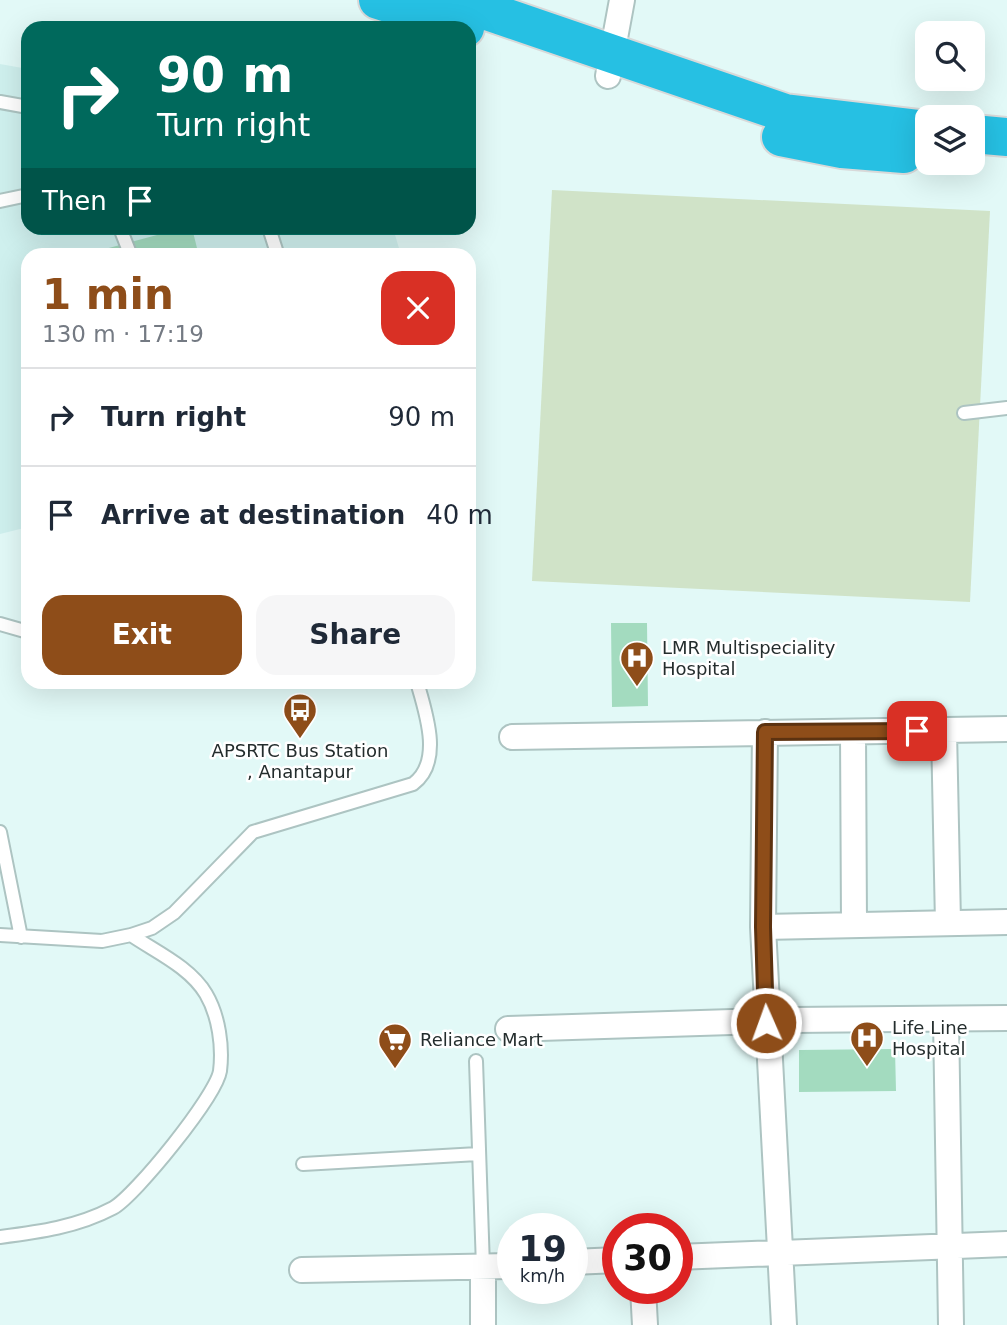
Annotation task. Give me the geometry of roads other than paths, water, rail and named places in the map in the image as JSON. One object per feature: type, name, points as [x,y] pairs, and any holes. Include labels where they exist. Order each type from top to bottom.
[{"type":"highway","points":[[379,0],[443,21]]},
{"type":"highway","points":[[455,0],[611,64],[740,126],[842,149],[915,155]]},
{"type":"highway","points":[[476,31],[611,64],[785,113],[915,128]]},
{"type":"highway","points":[[985,135],[1007,137]]},
{"type":"highway","points":[[985,161],[1007,163]]},
{"type":"street","points":[[611,64],[622,0]]},
{"type":"street","points":[[512,737],[1007,729]]},
{"type":"street","points":[[944,730],[948,923]]},
{"type":"street","points":[[765,732],[763,927],[766,1023],[784,1325]]},
{"type":"street","points":[[853,732],[854,925]]},
{"type":"street","points":[[763,927],[1007,922]]},
{"type":"street","points":[[508,1029],[1007,1018]]},
{"type":"street","points":[[946,1019],[951,1325]]},
{"type":"street","points":[[693,1256],[1007,1244]]},
{"type":"street","points":[[483,1267],[483,1325]]},
{"type":"street","points":[[302,1270],[497,1267]]},
{"type":"street","points":[[644,1304],[645,1325]]},
{"type":"lane","points":[[0,102],[21,106]]},
{"type":"lane","points":[[0,201],[21,196]]},
{"type":"lane","points":[[964,413],[1007,408]]},
{"type":"lane","points":[[0,624],[21,630]]},
{"type":"lane","points":[[0,935],[102,941],[152,928],[192,898],[253,832],[282,821],[400,790],[422,778],[428,768],[431,749],[418,689]]},
{"type":"lane","points":[[0,832],[21,937]]},
{"type":"lane","points":[[0,1237],[60,1228],[116,1206],[138,1188],[211,1093],[220,1074],[221,1046],[216,1019],[206,993],[185,970],[131,935]]},
{"type":"lane","points":[[476,1061],[483,1267]]},
{"type":"lane","points":[[303,1164],[478,1154]]},
{"type":"place","name":"LMR Multispeciality Hospital","points":[[637,688]]},
{"type":"place","name":"APSRTC Bus Station , Anantapur","points":[[300,740]]},
{"type":"place","name":"Life Line Hospital","points":[[867,1068]]},
{"type":"place","name":"Reliance Mart","points":[[395,1070]]}]
